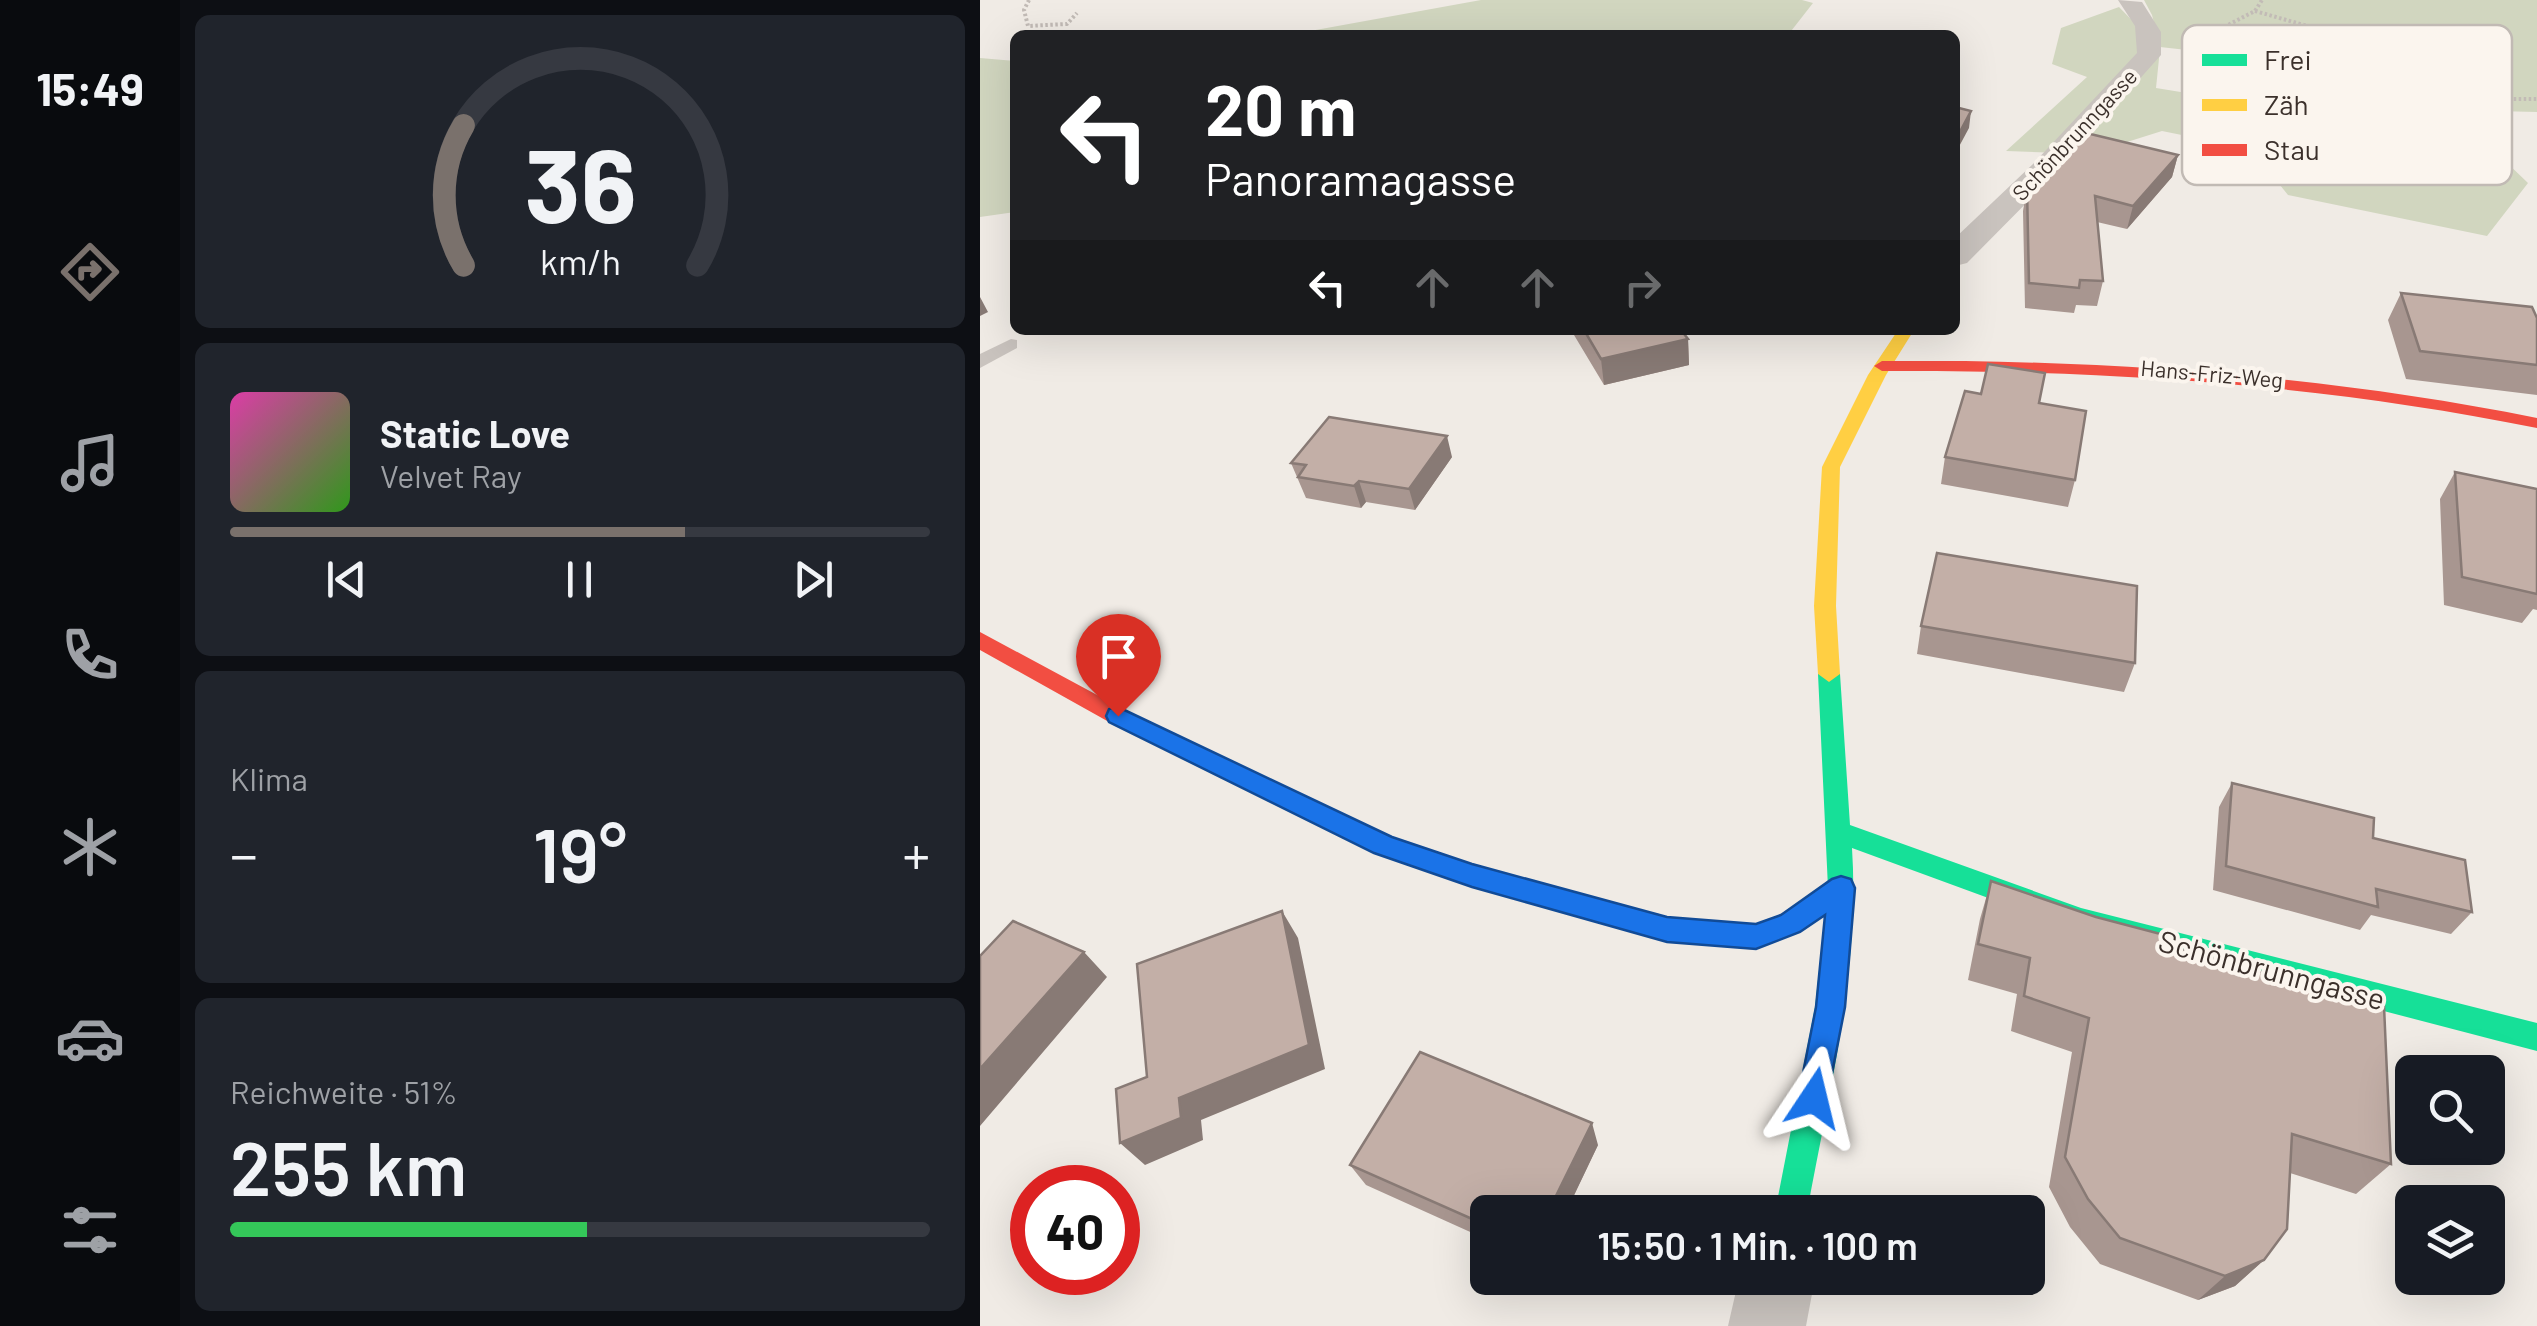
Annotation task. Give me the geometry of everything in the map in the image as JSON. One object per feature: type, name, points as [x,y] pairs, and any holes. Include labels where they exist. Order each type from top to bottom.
[{"type":"street","name":"Schönbrunngasse","points":[[1960,251],[2043,170],[2148,55],[2152,40],[2148,26],[2129,0]]},
{"type":"street","points":[[1793,1195],[1830,1007],[1841,888],[1825,606],[1831,467],[1882,366],[1903,335]]},
{"type":"street","name":"Hans-Friz-Weg","points":[[1882,366],[2034,362],[2232,371],[2409,396],[2537,423]]},
{"type":"street","points":[[980,640],[1118,716],[1338,824],[1384,846],[1472,876],[1667,930],[1756,936],[1790,924],[1841,888]]},
{"type":"street","name":"Schönbrunngasse","points":[[1839,832],[2081,920],[2537,1038]]},
{"type":"street","points":[[1767,1326],[1773,1295]]},
{"type":"lane","points":[[980,362],[1011,344]]},
{"type":"path","points":[[1029,0],[1024,10],[1028,26],[1068,24],[1077,12]]},
{"type":"path","points":[[2225,25],[2255,10],[2262,0]]},
{"type":"path","points":[[2255,10],[2306,25]]},
{"type":"green space","points":[[1481,0],[1813,3],[1792,30],[1316,30]]},
{"type":"green space","points":[[2144,0],[2537,0],[2537,112],[2512,111],[2512,25],[2182,25],[2182,49],[2160,47]]},
{"type":"green space","points":[[2119,7],[2160,49],[2156,88],[2182,92],[2182,135],[2162,131],[2089,154],[2006,151],[2087,77],[2052,64],[2061,28]]},
{"type":"green space","points":[[980,58],[1010,61],[1010,213],[980,217]]},
{"type":"green space","points":[[2512,168],[2528,183],[2487,236],[2288,195],[2280,185],[2512,185]]},
{"type":"building","points":[[1960,108],[1971,111],[1960,132]]},
{"type":"building","points":[[2082,132],[2178,155],[2133,206],[2095,196],[2103,281],[2080,280],[2079,288],[2029,283],[2027,188]]},
{"type":"building","points":[[2401,293],[2532,307],[2537,318],[2537,365],[2420,351]]},
{"type":"building","points":[[1587,335],[1685,335],[1688,339],[1601,359]]},
{"type":"building","points":[[1988,364],[2045,373],[2039,403],[2086,411],[2075,480],[1945,457],[1965,391],[1981,394]]},
{"type":"building","points":[[1329,417],[1447,436],[1409,489],[1298,477],[1306,465],[1291,463]]},
{"type":"building","points":[[2455,472],[2537,489],[2537,594],[2462,577]]},
{"type":"building","points":[[1937,553],[2137,586],[2135,663],[1921,626]]},
{"type":"building","points":[[2232,783],[2374,818],[2373,838],[2465,860],[2472,912],[2376,889],[2378,907],[2226,866]]},
{"type":"building","points":[[1991,881],[2096,917],[2172,937],[2173,947],[2384,1006],[2391,1164],[2292,1134],[2287,1229],[2264,1260],[2225,1276],[2120,1238],[2088,1199],[2065,1157],[2089,1018],[2024,996],[2030,958],[1978,944]]},
{"type":"building","points":[[1282,911],[1309,1045],[1179,1098],[1181,1118],[1120,1143],[1116,1089],[1147,1077],[1137,964]]},
{"type":"building","points":[[1013,921],[1084,952],[980,1069],[980,956]]},
{"type":"building","points":[[1420,1052],[1592,1123],[1556,1195],[1470,1195],[1470,1218],[1350,1165]]},
{"type":"traffic: fast","points":[[1794,1195],[1830,1007],[1841,888],[1829,674]]},
{"type":"traffic: fast","points":[[1839,832],[2081,920],[2537,1037]]},
{"type":"traffic: slow","points":[[1829,674],[1825,606],[1831,467],[1877,375],[1903,335]]},
{"type":"traffic: jam","points":[[1882,366],[2047,367],[2211,375],[2374,393],[2537,423]]},
{"type":"traffic: jam","points":[[980,640],[1117,716],[1291,801],[1384,845],[1472,876],[1667,930],[1756,937],[1791,923],[1841,888]]},
{"type":"route","points":[[1118,716],[1384,846],[1472,876],[1667,930],[1756,936],[1790,924],[1841,888],[1830,1007],[1814,1098]]}]
